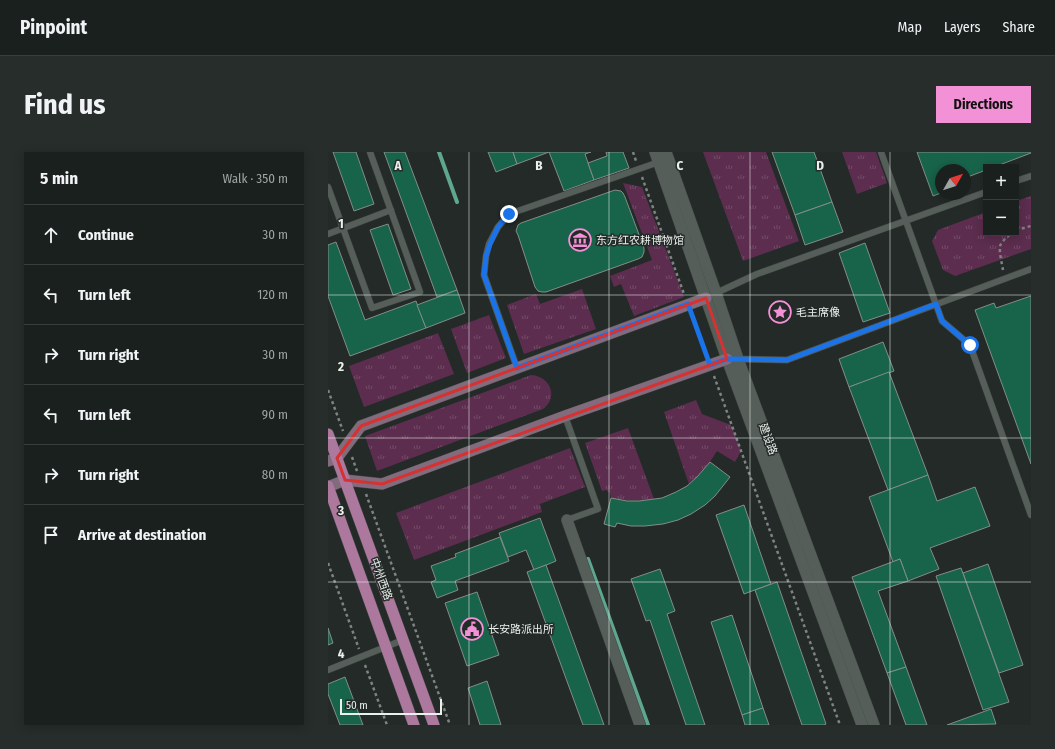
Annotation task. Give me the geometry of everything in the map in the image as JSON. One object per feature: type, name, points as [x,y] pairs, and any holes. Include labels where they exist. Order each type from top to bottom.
[{"type":"main road","points":[[332,460],[348,444],[361,426],[711,295]]},
{"type":"main road","points":[[328,487],[345,480],[382,484],[565,416],[710,365],[733,359]]},
{"type":"main road","name":"中州西路","points":[[328,434],[332,460],[345,480],[434,725]]},
{"type":"main road","name":"中州西路","points":[[328,487],[414,725]]},
{"type":"street","name":"建设路","points":[[666,152],[711,295],[862,725]]},
{"type":"street","name":"建设路","points":[[657,157],[711,295]]},
{"type":"street","name":"建设路","points":[[733,359],[874,725]]},
{"type":"street","points":[[567,520],[640,725]]},
{"type":"lane","points":[[328,187],[372,308],[420,292],[370,152]]},
{"type":"lane","points":[[881,152],[942,321],[970,345],[1031,515]]},
{"type":"lane","points":[[517,368],[484,275],[486,256],[498,227],[509,214],[639,169],[657,157]]},
{"type":"lane","points":[[1019,180],[1031,176]]},
{"type":"lane","points":[[711,295],[757,274],[983,193]]},
{"type":"lane","points":[[328,234],[391,210]]},
{"type":"lane","points":[[733,359],[787,360],[1031,269]]},
{"type":"lane","points":[[565,416],[598,509],[567,520]]},
{"type":"lane","points":[[328,670],[403,640]]},
{"type":"path","points":[[633,152],[840,725]]},
{"type":"path","points":[[1019,229],[1031,226]]},
{"type":"path","points":[[1005,278],[1000,246],[1007,236]]},
{"type":"path","points":[[328,390],[450,725]]},
{"type":"path","points":[[328,563],[387,725]]},
{"type":"highlighted area","points":[[706,298],[727,359],[382,484],[345,480],[337,458],[361,426]]},
{"type":"green space","points":[[703,152],[766,152],[799,241],[743,261]]},
{"type":"green space","points":[[842,152],[876,152],[887,183],[857,194]]},
{"type":"green space","points":[[623,183],[642,187],[684,297],[634,316],[621,284],[614,287],[610,276],[652,260]]},
{"type":"green space","points":[[1031,196],[1031,249],[955,276],[943,270],[932,241],[938,230],[983,213],[983,236],[1019,236],[1019,200]]},
{"type":"green space","points":[[582,289],[596,329],[524,354],[507,305],[536,294],[540,304]]},
{"type":"green space","points":[[489,315],[506,358],[467,373],[451,329]]},
{"type":"green space","points":[[438,333],[454,374],[364,407],[349,366]]},
{"type":"green space","points":[[531,375],[538,376],[543,379],[550,388],[551,399],[543,409],[377,471],[365,436]]},
{"type":"green space","points":[[696,400],[702,414],[731,425],[741,451],[735,462],[717,451],[704,469],[689,484],[664,412]]},
{"type":"green space","points":[[628,428],[654,499],[617,499],[611,498],[610,493],[606,490],[602,491],[585,443]]},
{"type":"green space","points":[[570,448],[585,487],[540,504],[542,512],[414,560],[396,513]]},
{"type":"building","points":[[333,152],[356,152],[374,204],[354,211]]},
{"type":"building","points":[[384,152],[405,152],[457,290],[437,297]]},
{"type":"building","points":[[488,152],[513,152],[517,164],[496,172]]},
{"type":"building","points":[[513,152],[549,152],[517,164]]},
{"type":"building","points":[[549,152],[591,152],[585,154],[594,180],[564,191]]},
{"type":"building","points":[[606,152],[623,152],[629,168],[594,180],[588,163],[607,156]]},
{"type":"building","points":[[772,152],[814,152],[832,202],[795,215]]},
{"type":"building","points":[[917,152],[1031,152],[1002,164],[983,164],[983,171],[971,176],[971,164],[935,164],[935,195],[933,196]]},
{"type":"building","name":"东方红农耕博物馆","points":[[615,190],[621,191],[625,197],[644,248],[642,257],[546,292],[538,291],[535,287],[516,231],[518,225]]},
{"type":"building","points":[[832,202],[843,232],[805,245],[795,215]]},
{"type":"building","points":[[388,224],[411,289],[393,295],[370,230]]},
{"type":"building","points":[[336,242],[365,320],[416,301],[426,328],[350,356],[328,296],[328,245]]},
{"type":"building","points":[[865,243],[890,313],[863,322],[839,253]]},
{"type":"building","points":[[457,290],[465,313],[426,328],[417,305]]},
{"type":"building","points":[[1031,296],[1031,464],[975,310],[994,303],[996,308]]},
{"type":"building","points":[[883,342],[894,371],[849,387],[839,359]]},
{"type":"building","points":[[889,372],[928,475],[888,490],[849,387]]},
{"type":"building","points":[[710,462],[730,477],[715,496],[691,514],[678,520],[663,524],[631,526],[617,523],[615,527],[604,524],[611,498],[627,501],[639,501],[662,498],[687,486]]},
{"type":"building","points":[[928,475],[937,501],[975,487],[990,526],[930,548],[939,569],[908,581],[900,559],[893,562],[869,497]]},
{"type":"building","points":[[744,505],[771,584],[744,594],[716,515]]},
{"type":"building","points":[[540,518],[556,561],[534,570],[526,550],[508,557],[499,533]]},
{"type":"building","points":[[500,537],[509,561],[455,581],[458,590],[437,598],[431,582],[436,580],[431,566],[456,557],[455,554]]},
{"type":"building","points":[[900,559],[908,581],[878,591],[906,667],[887,673],[852,577]]},
{"type":"building","points":[[988,564],[1023,665],[999,673],[963,573]]},
{"type":"building","points":[[546,565],[604,725],[583,725],[527,572]]},
{"type":"building","points":[[961,568],[1009,702],[983,710],[936,576]]},
{"type":"building","points":[[660,569],[675,611],[667,614],[705,725],[686,725],[650,620],[646,621],[631,579]]},
{"type":"building","points":[[777,582],[826,724],[824,725],[802,725],[755,590]]},
{"type":"building","name":"长安路派出所","points":[[477,592],[499,655],[467,666],[445,603]]},
{"type":"building","points":[[732,615],[763,708],[742,715],[711,622]]},
{"type":"building","points":[[328,628],[333,643],[328,645]]},
{"type":"building","points":[[906,667],[927,725],[906,725],[887,673]]},
{"type":"building","points":[[345,677],[363,725],[340,725],[328,694],[328,684]]},
{"type":"building","points":[[487,681],[501,725],[480,725],[468,688]]},
{"type":"building","points":[[763,708],[769,725],[745,725],[742,715]]},
{"type":"building","points":[[991,709],[996,724],[947,725]]},
{"type":"waterway","points":[[439,152],[457,202]]},
{"type":"waterway","points":[[588,559],[648,725]]},
{"type":"place","name":"东方红农耕博物馆","points":[[580,240]]},
{"type":"place","name":"毛主席像","points":[[780,312]]},
{"type":"place","name":"长安路派出所","points":[[472,629]]},
{"type":"route","points":[[509,214],[498,227],[490,244],[486,256],[484,275],[517,368],[688,304],[710,365],[727,359],[787,360],[936,304],[942,321],[970,345]]}]
